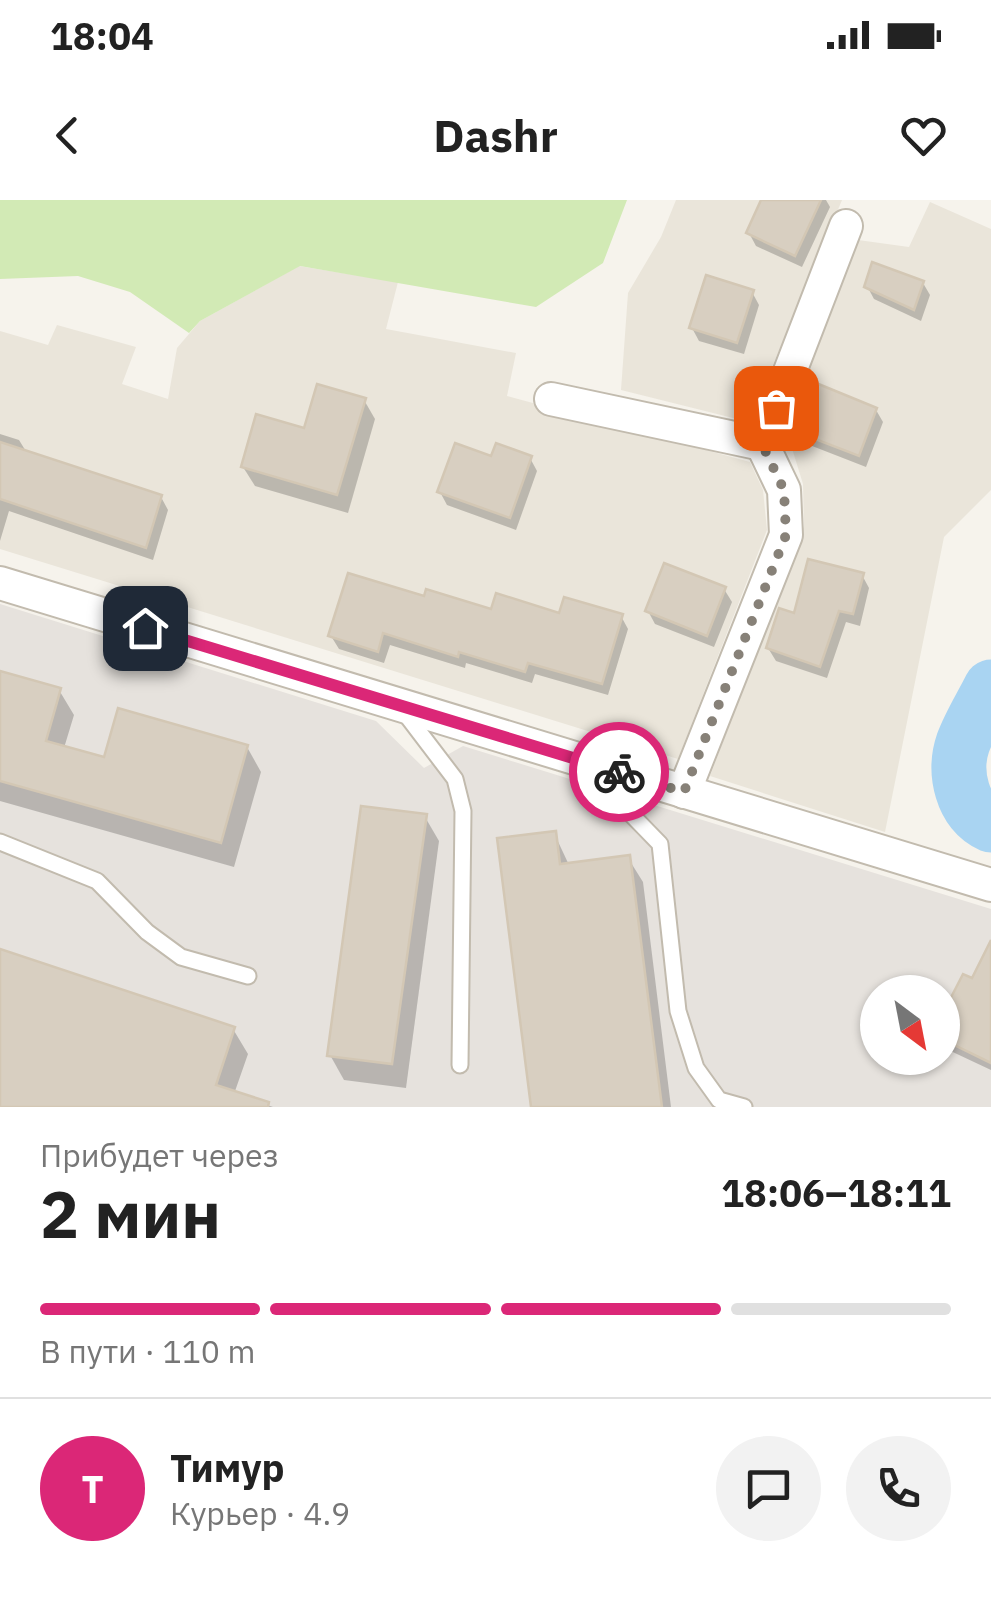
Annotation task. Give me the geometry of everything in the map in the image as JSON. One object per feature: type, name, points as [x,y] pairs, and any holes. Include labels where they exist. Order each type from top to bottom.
[{"type":"street","points":[[684,792],[786,535],[784,490],[762,444],[846,226]]},
{"type":"street","points":[[551,398],[762,444]]},
{"type":"street","points":[[0,583],[991,885]]},
{"type":"lane","points":[[399,705],[455,778],[463,811],[460,1065]]},
{"type":"lane","points":[[579,760],[660,844],[678,1011],[696,1068],[719,1100],[744,1107]]},
{"type":"lane","points":[[0,842],[97,881],[147,932],[182,957],[248,976]]},
{"type":"shaded area","points":[[676,200],[842,200],[749,422],[621,390],[628,293],[661,237]]},
{"type":"shaded area","points":[[930,202],[991,229],[991,490],[944,537],[885,832],[710,776],[804,526],[803,484],[786,429],[858,240],[909,247]]},
{"type":"shaded area","points":[[299,266],[398,282],[386,329],[516,353],[507,396],[750,462],[763,490],[767,530],[678,759],[0,549],[0,331],[48,345],[57,325],[136,347],[122,384],[168,399],[177,348],[200,321]]},
{"type":"shaded area","points":[[0,604],[376,721],[424,768],[463,746],[991,909],[991,1107],[0,1107]]},
{"type":"green space","points":[[0,200],[627,200],[603,263],[536,307],[300,266],[200,321],[189,333],[130,292],[78,276],[0,279]]},
{"type":"building","points":[[761,200],[821,200],[795,256],[746,233]]},
{"type":"building","points":[[872,262],[924,281],[914,310],[864,287]]},
{"type":"building","points":[[706,275],[754,290],[737,343],[689,328]]},
{"type":"building","points":[[816,383],[877,408],[859,456],[797,432]]},
{"type":"building","points":[[317,384],[366,398],[337,495],[241,467],[256,414],[304,428]]},
{"type":"building","points":[[0,442],[162,495],[146,548],[0,499]]},
{"type":"building","points":[[455,443],[491,456],[496,443],[532,456],[510,518],[437,492]]},
{"type":"building","points":[[808,559],[864,573],[853,614],[839,611],[820,667],[766,648],[779,608],[794,613]]},
{"type":"building","points":[[664,563],[726,587],[707,636],[645,611]]},
{"type":"building","points":[[348,573],[424,596],[426,589],[491,609],[496,593],[559,613],[564,597],[623,614],[602,684],[528,663],[525,672],[459,652],[458,657],[383,633],[378,652],[328,636]]},
{"type":"building","points":[[0,671],[61,688],[46,741],[104,757],[118,708],[248,745],[221,843],[0,781]]},
{"type":"building","points":[[361,806],[427,814],[392,1064],[327,1056]]},
{"type":"building","points":[[556,831],[560,864],[630,855],[662,1107],[531,1107],[497,838]]},
{"type":"building","points":[[991,940],[991,1063],[960,1048],[960,980],[963,974],[972,978]]},
{"type":"building","points":[[0,949],[235,1027],[216,1085],[269,1102],[268,1107],[0,1107]]},
{"type":"waterway","points":[[991,687],[966,736],[959,766],[967,801],[991,825]]},
{"type":"way so far","points":[[619,772],[684,792],[786,535],[784,490],[762,444],[776,408]]},
{"type":"route","points":[[145,628],[619,772]]}]
